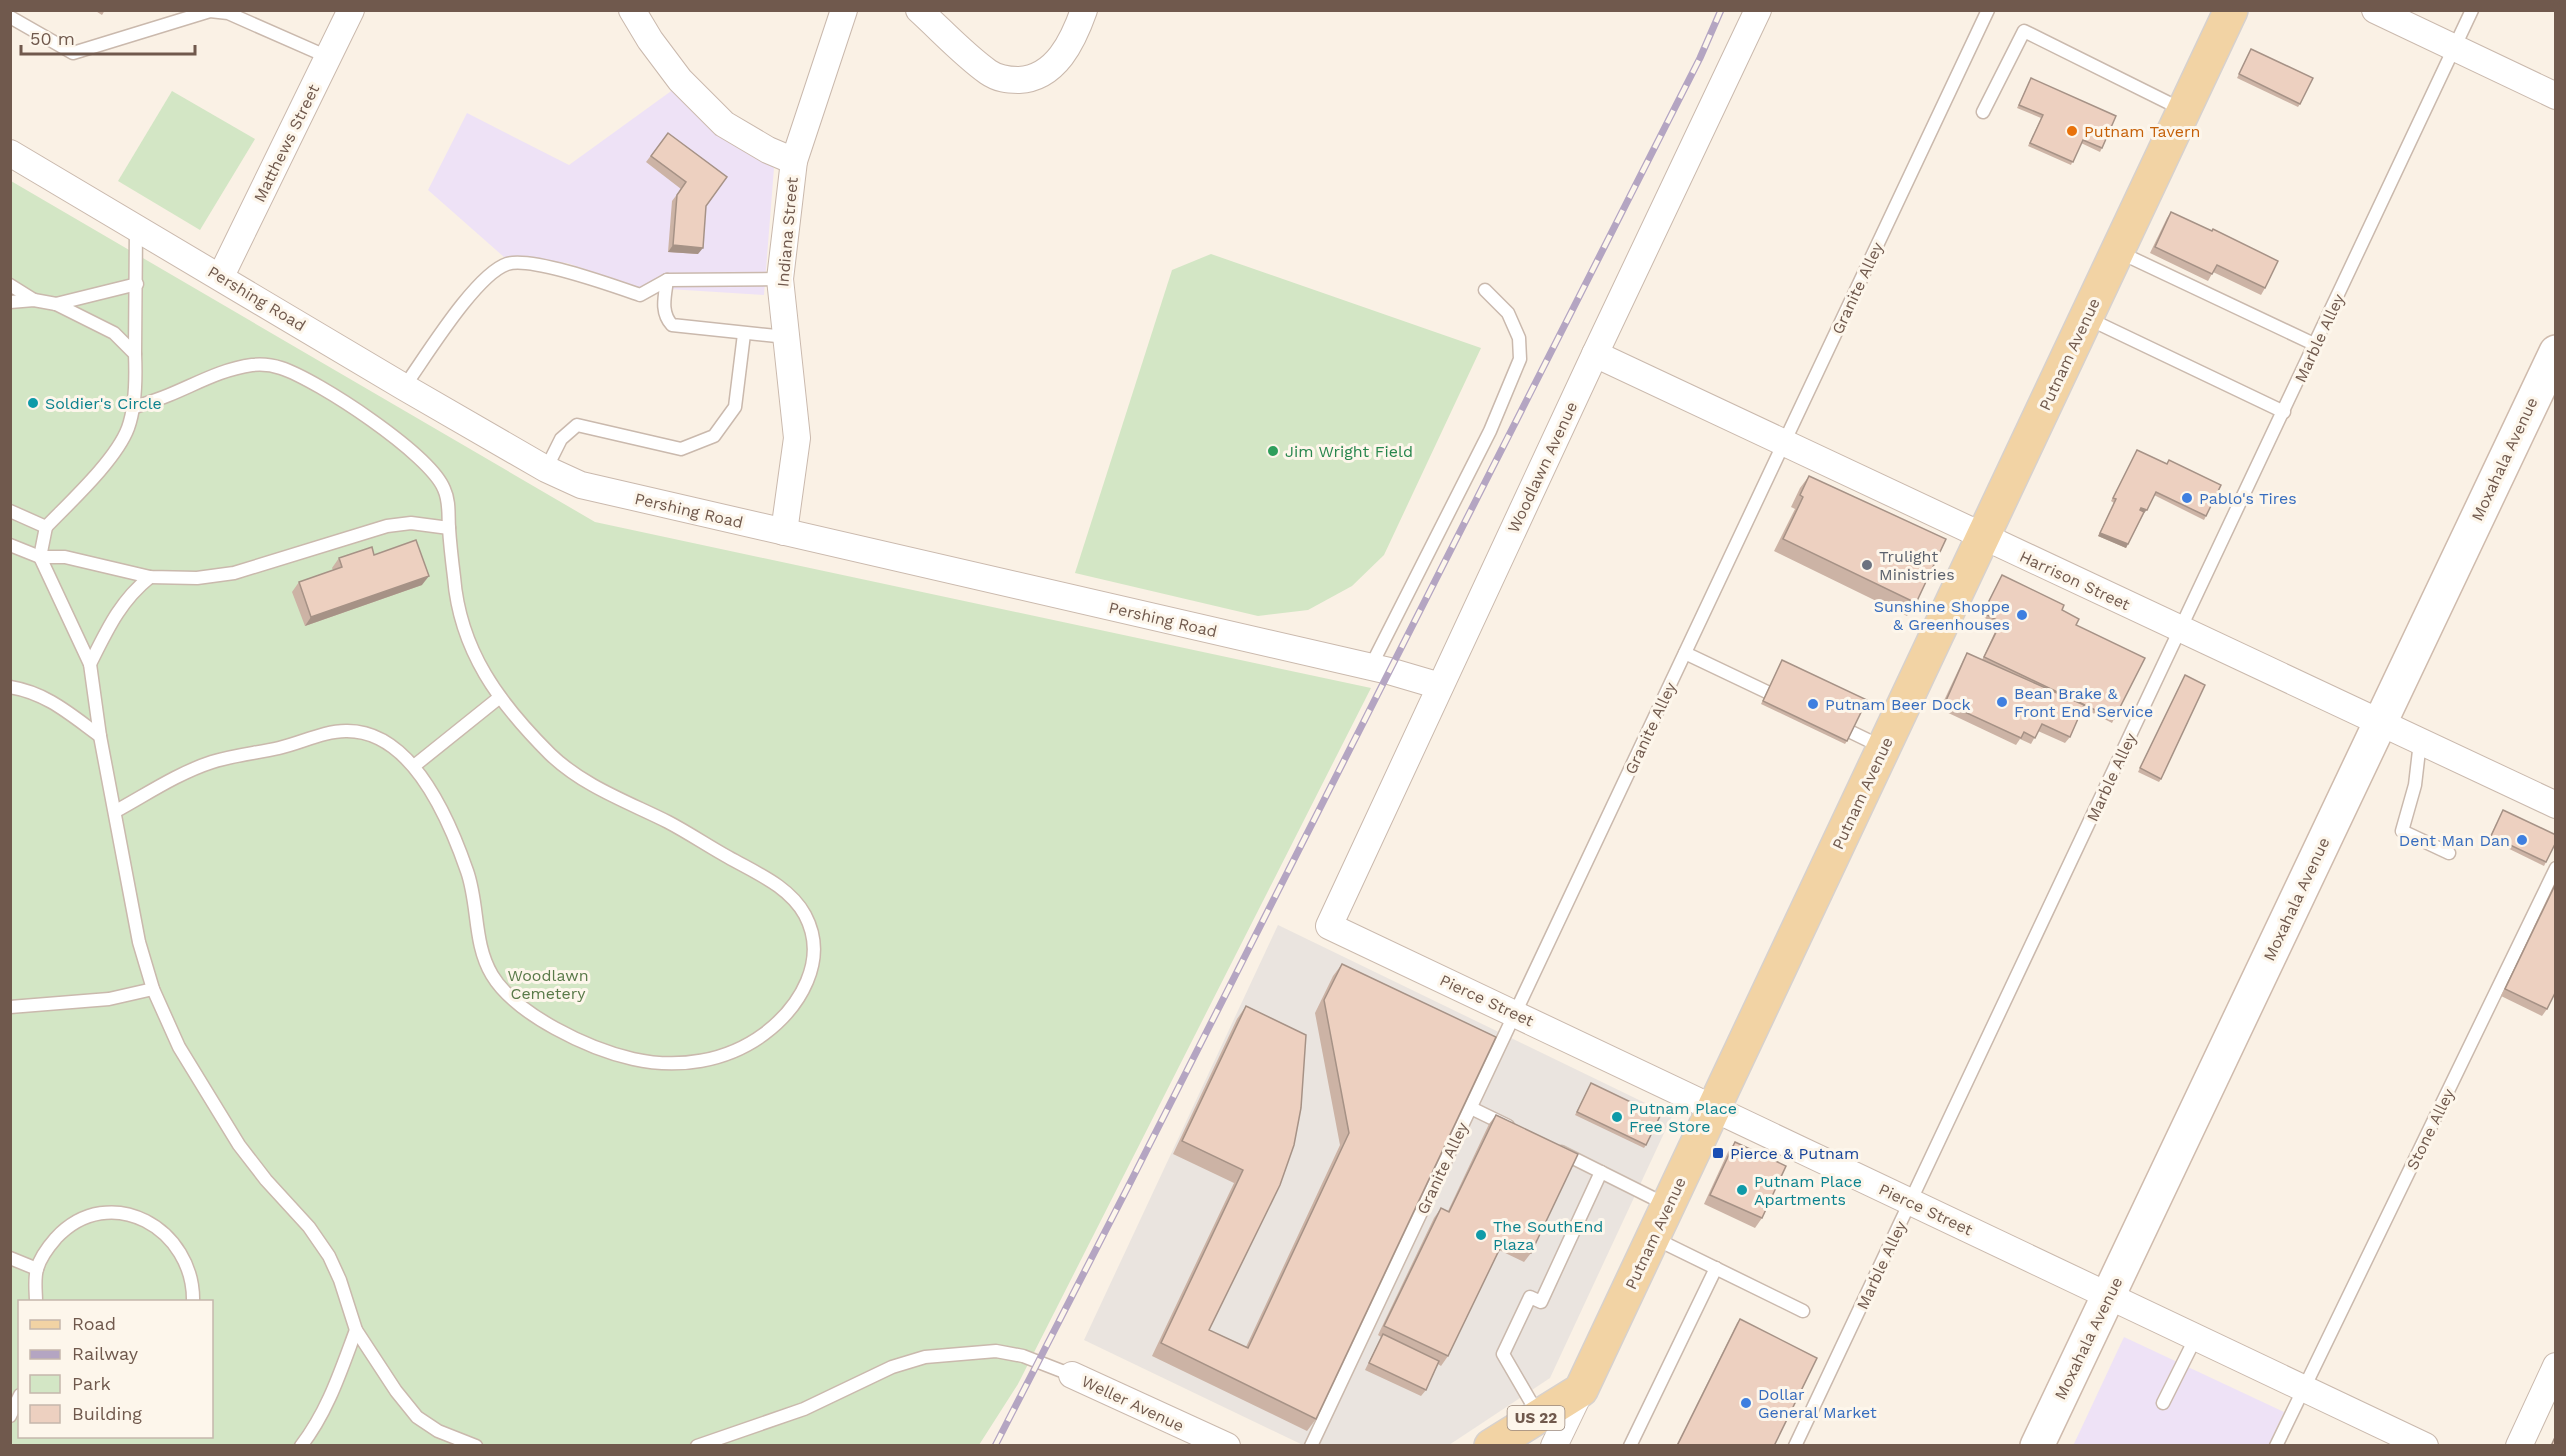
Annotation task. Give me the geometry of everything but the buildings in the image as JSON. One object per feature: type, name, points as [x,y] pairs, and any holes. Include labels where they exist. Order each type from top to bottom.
[{"type":"main road","name":"Putnam Avenue","points":[[1581,1390],[2231,10]]},
{"type":"main road","name":"US 22","points":[[1491,1446],[1581,1390]]},
{"type":"street","name":"Matthews Street","points":[[221,276],[351,10]]},
{"type":"street","points":[[632,10],[650,40],[680,80],[724,124],[768,150],[794,161]]},
{"type":"street","name":"Indiana Street","points":[[784,532],[797,438],[780,279],[794,161],[844,10]]},
{"type":"street","points":[[920,10],[989,73],[1006,80],[1027,79],[1044,74],[1057,63],[1084,10]]},
{"type":"street","name":"Woodlawn Avenue","points":[[1329,926],[1758,10]]},
{"type":"street","points":[[2375,10],[2556,96]]},
{"type":"street","name":"Pershing Road","points":[[10,153],[546,469],[582,485],[1371,666],[1440,686]]},
{"type":"street","name":"Moxahala Avenue","points":[[2037,1446],[2556,352]]},
{"type":"street","name":"Harrison Street","points":[[1595,354],[2556,805]]},
{"type":"street","name":"Pierce Street","points":[[1329,926],[2425,1446]]},
{"type":"street","points":[[2519,1446],[2556,1366]]},
{"type":"street","name":"Weller Avenue","points":[[1072,1375],[1227,1446]]},
{"type":"street","name":"Putnam Avenue","points":[[1554,1446],[1581,1390]]},
{"type":"lane","name":"Granite Alley","points":[[1311,1446],[1988,10]]},
{"type":"lane","name":"Marble Alley","points":[[1795,1446],[2472,10]]},
{"type":"lane","points":[[10,17],[73,53],[210,11],[228,13],[328,57]]},
{"type":"lane","points":[[1983,112],[2024,32],[2184,111]]},
{"type":"lane","points":[[136,226],[136,380],[128,428],[115,450],[46,527],[40,556],[90,664],[100,736],[139,942],[153,989],[179,1047],[239,1145],[266,1180],[309,1227],[328,1256],[340,1280],[356,1330],[371,1356],[417,1417],[438,1431],[477,1446]]},
{"type":"lane","points":[[2117,251],[2316,345]]},
{"type":"lane","points":[[405,387],[464,303],[488,276],[508,264],[540,266],[592,278],[640,295],[667,280],[780,279]]},
{"type":"lane","points":[[667,280],[665,318],[672,325],[786,337]]},
{"type":"lane","points":[[56,304],[137,284]]},
{"type":"lane","points":[[10,285],[34,300]]},
{"type":"lane","points":[[1371,666],[1490,431],[1520,359],[1520,338],[1508,313],[1485,290]]},
{"type":"lane","points":[[10,302],[34,300],[56,304],[114,333],[135,354]]},
{"type":"lane","points":[[2086,318],[2284,412]]},
{"type":"lane","points":[[546,469],[561,439],[577,425],[681,449],[714,436],[735,407],[744,334]]},
{"type":"lane","points":[[116,811],[187,772],[212,762],[293,745],[330,733],[348,731],[366,734],[396,749],[414,766],[440,808],[467,871],[474,898],[477,933],[484,957],[500,985],[525,1010],[562,1031],[625,1057],[652,1063],[675,1065],[722,1056],[760,1037],[791,1009],[810,974],[815,942],[803,912],[779,886],[675,825],[578,777],[554,758],[500,697],[482,673],[461,623],[455,593],[446,491],[435,474],[416,456],[326,391],[276,366],[254,364],[217,374],[132,408]]},
{"type":"lane","points":[[10,511],[46,527]]},
{"type":"lane","points":[[10,545],[40,556],[66,557],[150,577],[197,578],[234,573],[387,526],[411,523],[449,528]]},
{"type":"lane","points":[[90,664],[118,610],[132,592],[150,577]]},
{"type":"lane","points":[[1685,653],[1767,692]]},
{"type":"lane","points":[[10,687],[32,691],[62,707],[100,736]]},
{"type":"lane","points":[[414,766],[500,697]]},
{"type":"lane","points":[[1851,732],[1884,748]]},
{"type":"lane","points":[[2421,742],[2415,785],[2402,831],[2450,853]]},
{"type":"lane","name":"Stone Alley","points":[[2276,1446],[2556,868]]},
{"type":"lane","points":[[10,1007],[109,999],[153,989]]},
{"type":"lane","points":[[1471,1108],[1521,1132]]},
{"type":"lane","points":[[1551,1148],[1668,1205]]},
{"type":"lane","points":[[1539,1416],[1503,1354],[1530,1297],[1541,1302],[1601,1172]]},
{"type":"lane","points":[[36,1300],[37,1269],[49,1246],[75,1222],[95,1214],[114,1211],[135,1215],[154,1224],[180,1253],[188,1269],[193,1300]]},
{"type":"lane","points":[[1653,1238],[1803,1311]]},
{"type":"lane","points":[[10,1258],[37,1269]]},
{"type":"lane","points":[[1630,1446],[1716,1268]]},
{"type":"lane","points":[[301,1446],[314,1430],[325,1408],[356,1330]]},
{"type":"lane","points":[[2163,1403],[2196,1337]]},
{"type":"lane","points":[[697,1446],[722,1441],[793,1413],[892,1367],[925,1358],[996,1351],[1023,1356],[1072,1375]]},
{"type":"lane","points":[[10,1416],[18,1399]]},
{"type":"shaded area","points":[[674,89],[774,168],[764,295],[637,287],[567,263],[504,257],[428,190],[467,113],[569,165]]},
{"type":"shaded area","points":[[1278,925],[1672,1116],[1550,1378],[1449,1445],[1303,1445],[1084,1340]]},
{"type":"shaded area","points":[[2124,1337],[2284,1412],[2269,1445],[2073,1446]]},
{"type":"green space","points":[[172,91],[255,139],[200,230],[118,181]]},
{"type":"green space","name":"Woodlawn Cemetery","points":[[11,181],[595,522],[1371,688],[1018,1384],[979,1445],[11,1446]]},
{"type":"green space","name":"Jim Wright Field","points":[[1211,254],[1481,348],[1384,555],[1352,586],[1308,610],[1258,616],[1075,573],[1172,270]]},
{"type":"railway","points":[[995,1446],[1700,58],[1721,10]]},
{"type":"place","name":"Putnam Tavern","points":[[2072,131]]},
{"type":"place","name":"Soldier's Circle","points":[[33,403]]},
{"type":"place","name":"Jim Wright Field","points":[[1273,451]]},
{"type":"place","name":"Pablo's Tires","points":[[2187,498]]},
{"type":"place","name":"Trulight Ministries","points":[[1867,565]]},
{"type":"place","name":"Sunshine Shoppe & Greenhouses","points":[[2022,615]]},
{"type":"place","name":"Bean Brake & Front End Service","points":[[2002,702]]},
{"type":"place","name":"Putnam Beer Dock","points":[[1813,704]]},
{"type":"place","name":"Dent Man Dan","points":[[2522,840]]},
{"type":"place","name":"Putnam Place Free Store","points":[[1617,1117]]},
{"type":"place","name":"Pierce & Putnam","points":[[1718,1153]]},
{"type":"place","name":"Putnam Place Apartments","points":[[1742,1190]]},
{"type":"place","name":"The SouthEnd Plaza","points":[[1481,1235]]},
{"type":"place","name":"Dollar General Market","points":[[1746,1403]]}]
